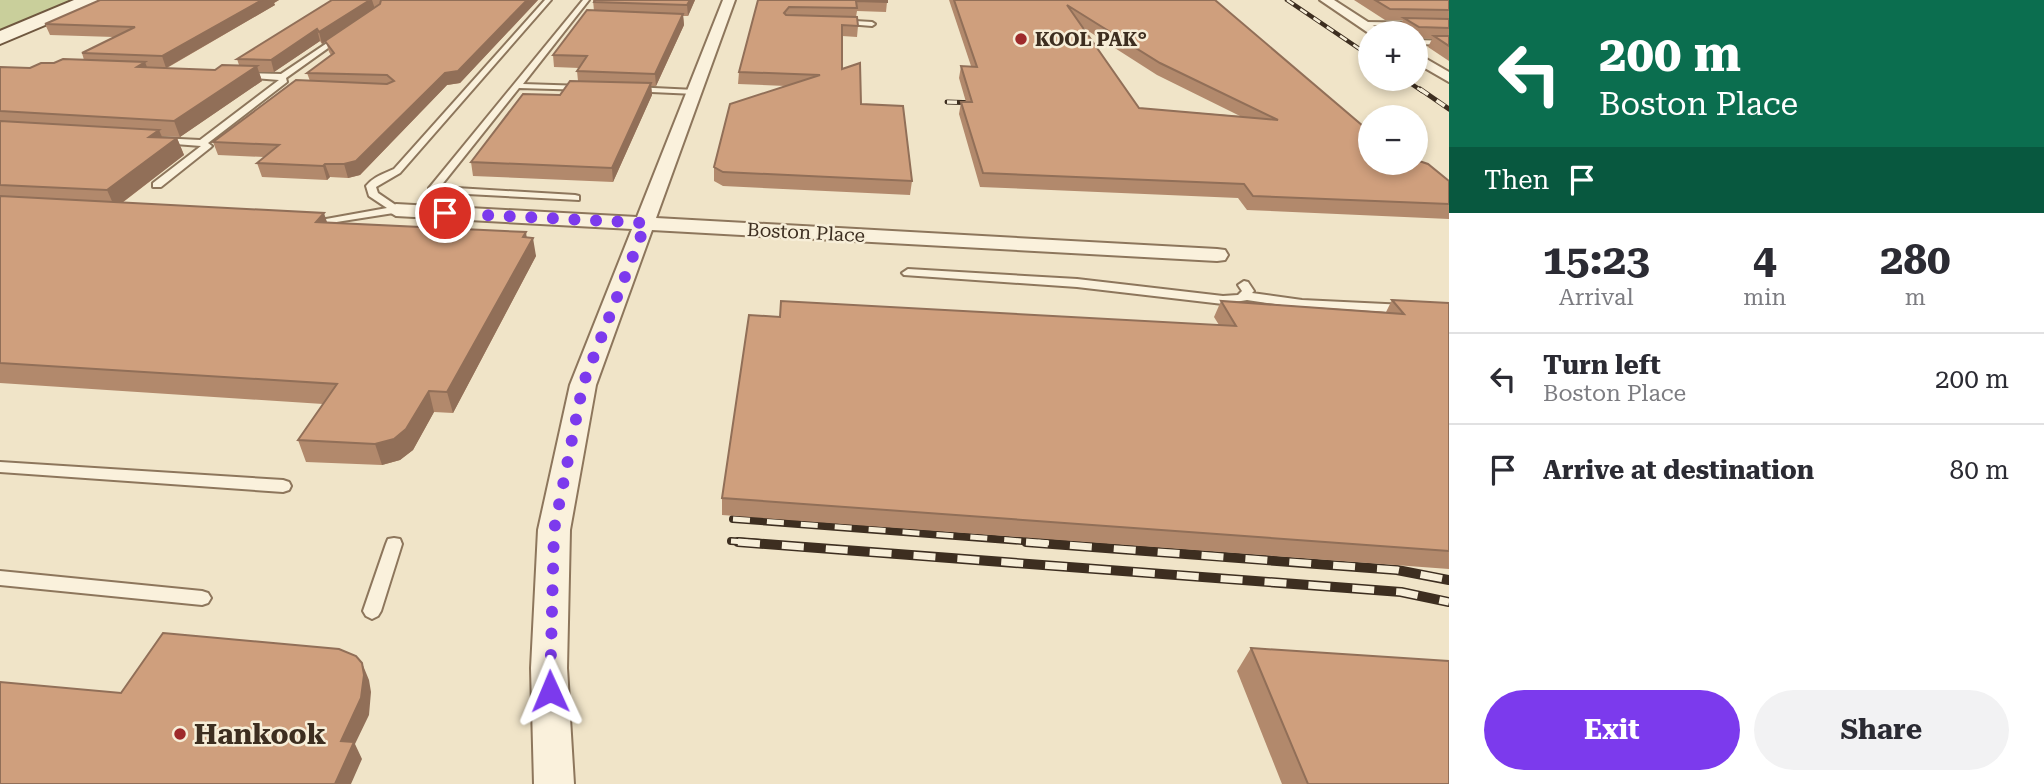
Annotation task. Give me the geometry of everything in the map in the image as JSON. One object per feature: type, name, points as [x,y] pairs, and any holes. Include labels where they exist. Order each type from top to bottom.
[{"type":"main road","points":[[0,38],[89,0]]},
{"type":"street","points":[[554,784],[549,668],[554,530],[583,384],[729,0]]},
{"type":"street","points":[[1326,0],[1358,21]]},
{"type":"street","points":[[1428,58],[1449,78]]},
{"type":"street","name":"Boston Place","points":[[396,210],[1217,255]]},
{"type":"lane","points":[[396,210],[373,194],[370,186],[397,171],[548,0]]},
{"type":"lane","points":[[575,198],[433,191],[586,0]]},
{"type":"lane","points":[[573,16],[585,17]]},
{"type":"lane","points":[[830,22],[872,23]]},
{"type":"lane","points":[[1428,25],[1449,25]]},
{"type":"lane","points":[[238,74],[282,77],[345,33]]},
{"type":"lane","points":[[1428,42],[1449,43]]},
{"type":"lane","points":[[1428,53],[1449,51]]},
{"type":"lane","points":[[202,143],[284,82],[282,77]]},
{"type":"lane","points":[[516,86],[593,88]]},
{"type":"lane","points":[[617,89],[695,92]]},
{"type":"lane","points":[[145,139],[207,144],[204,150],[157,185]]},
{"type":"lane","points":[[297,223],[324,224],[396,210]]},
{"type":"lane","points":[[908,272],[1077,283],[1223,300],[1244,291],[1302,304],[1424,310]]},
{"type":"lane","points":[[0,467],[283,486]]},
{"type":"lane","points":[[372,611],[394,544]]},
{"type":"lane","points":[[0,579],[202,598]]},
{"type":"green space","points":[[0,0],[72,0],[0,30]]},
{"type":"building","points":[[100,0],[262,0],[162,56],[82,53],[135,27],[45,24]]},
{"type":"building","points":[[332,0],[370,0],[319,32],[317,29],[271,60],[237,59]]},
{"type":"building","points":[[381,0],[527,0],[458,71],[445,73],[356,161],[323,166],[257,163],[279,145],[213,142],[296,80],[387,84],[394,81],[387,75],[307,73],[334,53],[325,41],[380,4]]},
{"type":"building","points":[[690,0],[687,5],[594,2]]},
{"type":"building","points":[[758,0],[887,0],[856,1],[857,8],[789,7],[784,13],[857,17],[858,26],[842,25],[842,69],[860,63],[861,104],[903,106],[912,181],[723,172],[714,167],[730,104],[820,75],[739,72]]},
{"type":"building","points":[[954,0],[1215,0],[1358,122],[1358,175],[1428,175],[1428,164],[1449,181],[1449,204],[1253,196],[1244,184],[983,173],[961,102],[972,102],[961,66],[977,67]],"holes":[[[1067,5],[1160,63],[1278,120],[1139,108]]]},
{"type":"building","points":[[1375,0],[1449,0],[1449,10],[1390,9]]},
{"type":"building","points":[[587,10],[683,14],[655,74],[577,71],[587,56],[553,55]]},
{"type":"building","points":[[1404,18],[1449,19],[1449,28],[1428,27],[1428,21],[1409,21]]},
{"type":"building","points":[[1434,36],[1449,36],[1449,46]]},
{"type":"building","points":[[63,59],[145,62],[137,67],[215,70],[222,65],[257,66],[174,121],[0,111],[0,67],[30,68]]},
{"type":"building","points":[[570,81],[651,83],[612,168],[471,162],[523,94],[560,95]]},
{"type":"building","points":[[0,121],[159,130],[149,137],[177,138],[107,190],[0,185]]},
{"type":"building","points":[[0,196],[324,213],[316,222],[526,232],[523,237],[533,238],[447,392],[429,391],[406,429],[394,439],[375,444],[298,440],[337,384],[0,363]]},
{"type":"building","points":[[1392,300],[1449,303],[1449,551],[722,498],[749,315],[780,317],[781,301],[1236,326],[1221,301],[1404,314]]},
{"type":"building","name":"Hankook","points":[[163,633],[339,649],[356,656],[362,663],[364,675],[361,698],[341,741],[354,742],[335,784],[0,784],[0,682],[121,693]]},
{"type":"building","points":[[1251,648],[1449,661],[1449,784],[1308,784]]},
{"type":"railway","points":[[1287,0],[1358,48]]},
{"type":"railway","points":[[1423,91],[1449,109]]},
{"type":"railway","points":[[947,102],[979,103]]},
{"type":"railway","points":[[733,519],[1049,543]]},
{"type":"railway","points":[[731,541],[761,543]]},
{"type":"railway","points":[[738,542],[1401,592],[1449,602]]},
{"type":"railway","points":[[1026,542],[1397,570],[1449,580]]},
{"type":"place","name":"KOOL PAK°","points":[[1021,39]]},
{"type":"place","name":"Hankook","points":[[180,734]]},
{"type":"route","points":[[445,213],[646,223],[583,384],[554,530],[550,691]]}]
